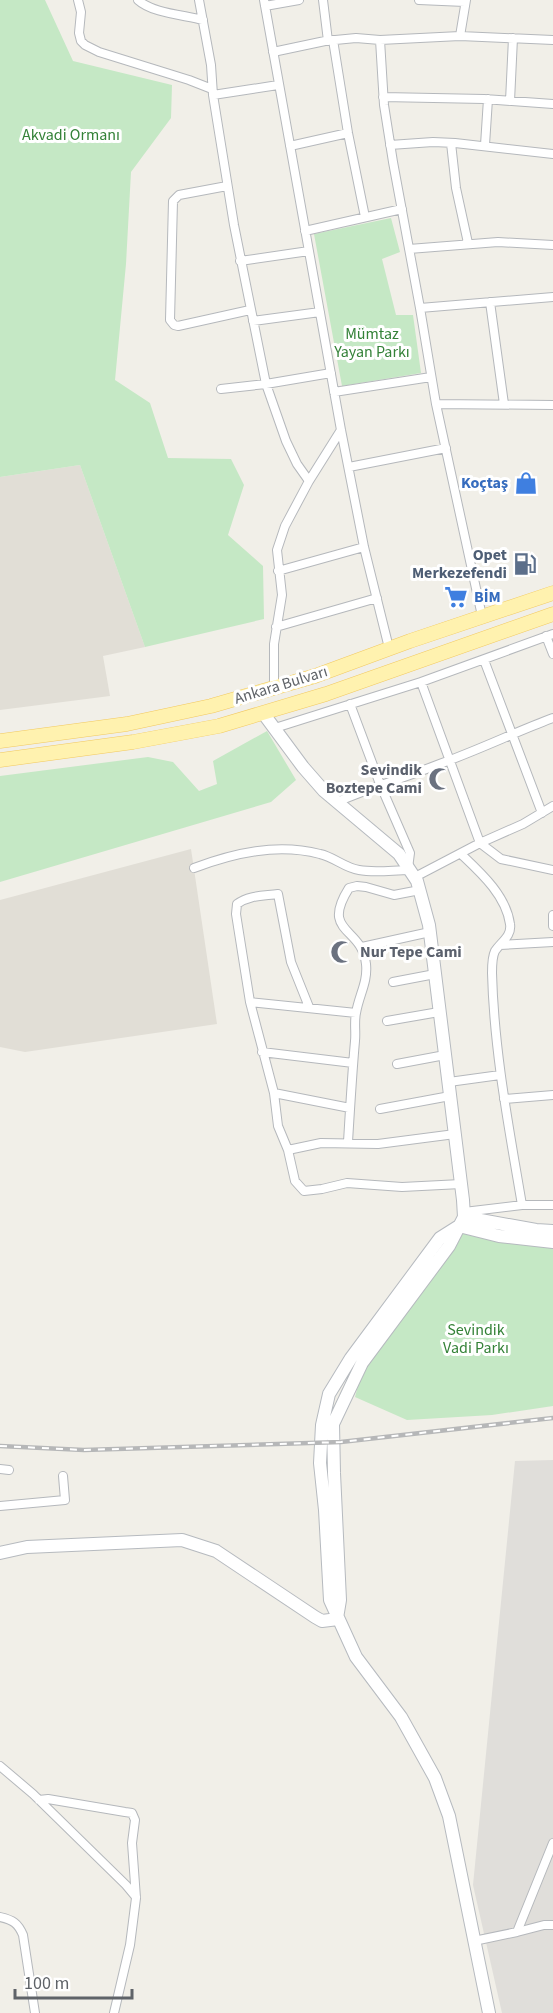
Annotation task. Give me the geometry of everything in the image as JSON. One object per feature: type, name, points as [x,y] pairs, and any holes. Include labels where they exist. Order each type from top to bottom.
[{"type":"main road","name":"Ankara Bulvarı","points":[[0,741],[127,724],[211,706],[315,676],[389,648],[553,593]]},
{"type":"main road","name":"Ankara Bulvarı","points":[[0,760],[133,742],[219,726],[326,694],[553,614]]},
{"type":"street","points":[[78,0],[81,12],[79,33],[81,41],[99,52],[189,80],[212,92],[278,85]]},
{"type":"street","points":[[138,0],[140,3],[159,10],[203,20]]},
{"type":"street","points":[[199,0],[212,64],[212,92],[240,261],[266,384],[286,441],[297,464],[309,481]]},
{"type":"street","points":[[299,0],[265,3],[341,430],[364,547],[389,648]]},
{"type":"street","points":[[323,0],[365,217]]},
{"type":"street","points":[[419,0],[465,1],[460,36]]},
{"type":"street","points":[[273,51],[356,38],[380,40],[460,36],[553,40]]},
{"type":"street","points":[[510,101],[513,38]]},
{"type":"street","points":[[380,40],[383,97],[390,145],[431,377],[482,616]]},
{"type":"street","points":[[383,97],[488,99],[553,104]]},
{"type":"street","points":[[485,145],[488,99]]},
{"type":"street","points":[[290,146],[348,133]]},
{"type":"street","points":[[390,145],[433,142],[485,145],[553,154]]},
{"type":"street","points":[[451,143],[456,188],[468,243]]},
{"type":"street","points":[[227,186],[179,195],[173,201],[170,320],[177,326],[250,310]]},
{"type":"street","points":[[305,231],[402,209]]},
{"type":"street","points":[[409,249],[498,242],[553,245]]},
{"type":"street","points":[[240,261],[309,251]]},
{"type":"street","points":[[420,308],[553,297]]},
{"type":"street","points":[[490,302],[504,404]]},
{"type":"street","points":[[253,321],[320,312]]},
{"type":"street","points":[[221,388],[266,384],[331,373]]},
{"type":"street","points":[[334,392],[431,377]]},
{"type":"street","points":[[436,404],[553,405]]},
{"type":"street","points":[[274,688],[276,627],[282,595],[276,549],[285,526],[309,481],[341,430]]},
{"type":"street","points":[[349,467],[446,447]]},
{"type":"street","points":[[278,571],[364,547]]},
{"type":"street","points":[[276,627],[377,598]]},
{"type":"street","points":[[275,728],[421,682],[549,635],[553,654]]},
{"type":"street","points":[[484,660],[542,813]]},
{"type":"street","points":[[421,682],[480,843],[501,859],[553,870]]},
{"type":"street","points":[[350,704],[410,853],[411,872]]},
{"type":"street","points":[[263,713],[324,791],[399,854],[420,890],[430,932],[461,1184],[462,1218]]},
{"type":"street","points":[[337,802],[450,760],[553,718]]},
{"type":"street","points":[[194,868],[244,852],[275,848],[319,854],[358,870],[411,872],[460,854],[553,807]]},
{"type":"street","points":[[460,854],[495,891],[511,924],[510,933],[494,952],[493,1005],[500,1075],[522,1205]]},
{"type":"street","points":[[348,1143],[356,1013],[366,979],[366,962],[362,947],[340,924],[337,916],[342,899],[349,888],[357,886],[394,895],[420,890]]},
{"type":"street","points":[[309,1007],[291,962],[278,894],[243,900],[237,904],[236,914],[250,1002],[274,1093],[278,1126],[288,1150],[295,1181],[304,1191],[322,1190],[347,1183],[402,1187],[461,1184]]},
{"type":"street","points":[[553,915],[553,927]]},
{"type":"street","points":[[362,947],[430,932]]},
{"type":"street","points":[[500,945],[553,942]]},
{"type":"street","points":[[393,982],[435,974]]},
{"type":"street","points":[[250,1002],[356,1013]]},
{"type":"street","points":[[387,1021],[440,1012]]},
{"type":"street","points":[[262,1052],[352,1063]]},
{"type":"street","points":[[397,1064],[445,1055]]},
{"type":"street","points":[[448,1082],[500,1075]]},
{"type":"street","points":[[274,1093],[350,1108]]},
{"type":"street","points":[[504,1099],[553,1095]]},
{"type":"street","points":[[380,1109],[450,1096]]},
{"type":"street","points":[[288,1150],[321,1143],[378,1144],[455,1134]]},
{"type":"street","points":[[489,2013],[449,1816],[435,1778],[400,1718],[356,1657],[330,1600],[320,1463],[322,1425],[329,1394],[351,1358],[440,1238],[462,1218],[522,1205],[553,1204]]},
{"type":"street","points":[[462,1218],[553,1231]]},
{"type":"street","points":[[462,1218],[499,1236],[553,1242]]},
{"type":"street","points":[[0,1506],[64,1500],[63,1476]]},
{"type":"street","points":[[0,1553],[27,1547],[182,1540],[216,1551],[322,1621],[338,1618]]},
{"type":"street","points":[[0,1766],[39,1800],[126,1885],[136,1898]]},
{"type":"street","points":[[39,1800],[48,1799],[132,1813],[135,1820],[132,1843],[136,1898],[130,1946],[114,2013]]},
{"type":"street","points":[[517,1932],[553,1843]]},
{"type":"street","points":[[0,1917],[14,1921],[19,1925],[23,1935],[35,2013]]},
{"type":"street","points":[[474,1941],[544,1924],[553,1925]]},
{"type":"shaded area","points":[[80,465],[145,647],[103,656],[110,696],[0,710],[0,477]]},
{"type":"shaded area","points":[[191,849],[217,1024],[25,1052],[0,1047],[0,900]]},
{"type":"shaded area","points":[[553,1460],[553,2013],[502,2013],[473,1885],[515,1461]]},
{"type":"green space","name":"Akvadi Ormanı","points":[[0,0],[45,0],[73,61],[172,85],[171,118],[131,172],[126,264],[115,380],[150,403],[168,458],[231,459],[244,485],[228,535],[263,566],[264,619],[145,647],[80,465],[0,477]]},
{"type":"green space","name":"Mümtaz Yayan Parkı","points":[[391,218],[400,252],[382,259],[396,315],[413,315],[421,373],[342,386],[314,234]]},
{"type":"green space","points":[[267,731],[296,780],[271,802],[0,882],[0,776],[148,757],[173,762],[199,791],[217,784],[213,761]]},
{"type":"green space","name":"Sevindik Vadi Parkı","points":[[459,1226],[553,1242],[553,1406],[492,1415],[407,1420],[355,1397],[365,1359]]},
{"type":"railway","points":[[0,1446],[84,1450],[341,1442],[553,1418]]},
{"type":"place","name":"Koçtaş","points":[[526,483]]},
{"type":"place","name":"Opet Merkezefendi","points":[[525,564]]},
{"type":"place","name":"BİM","points":[[456,597]]},
{"type":"place","name":"Sevindik Boztepe Cami","points":[[440,779]]},
{"type":"place","name":"Nur Tepe Cami","points":[[342,952]]}]
